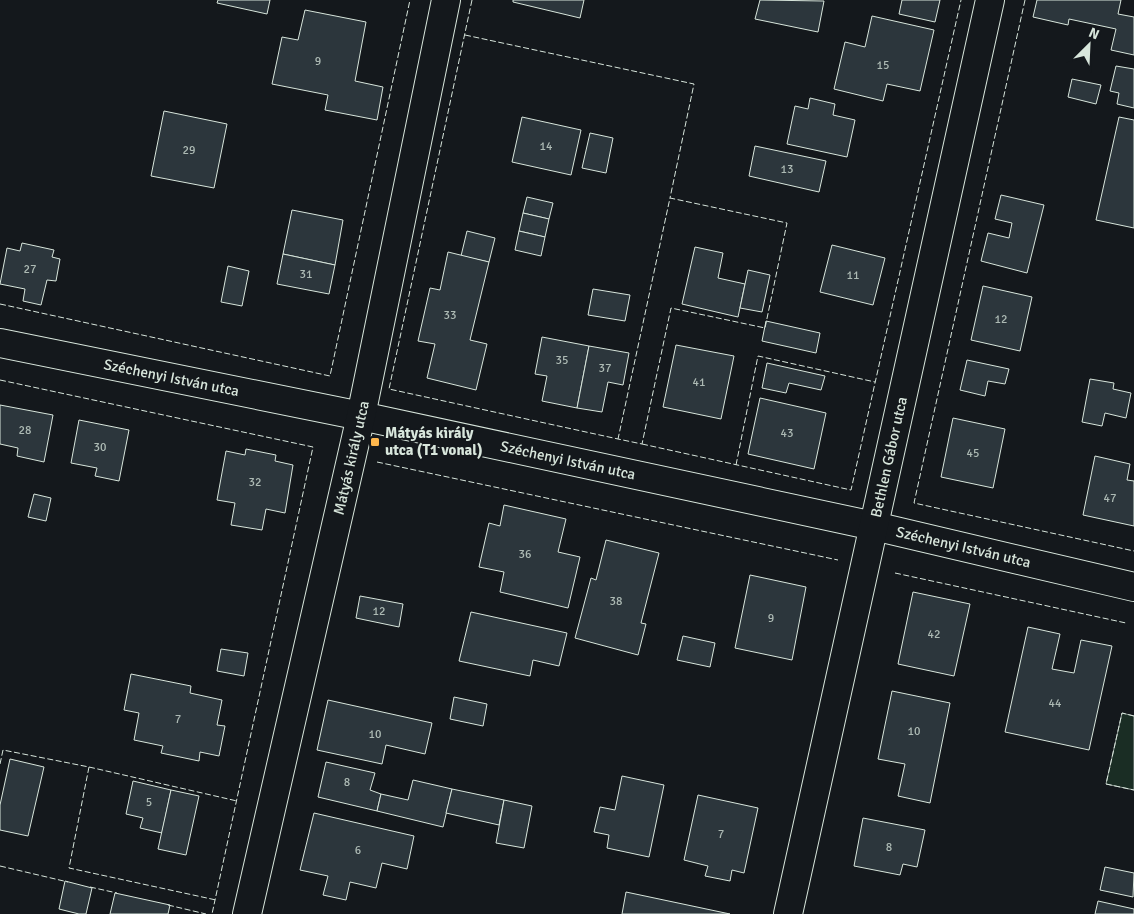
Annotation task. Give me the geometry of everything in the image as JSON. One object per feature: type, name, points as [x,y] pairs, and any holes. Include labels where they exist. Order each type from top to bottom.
[{"type":"street","name":"Mátyás király utca","points":[[247,914],[361,416],[446,0]]},
{"type":"street","name":"Bethlen Gábor utca","points":[[788,914],[990,0]]},
{"type":"street","name":"Széchenyi István utca","points":[[0,343],[361,416],[874,526],[1134,587]]},
{"type":"green space","points":[[1122,713],[1134,716],[1134,790],[1106,784]]},
{"type":"building","points":[[218,0],[270,0],[267,14],[217,3]]},
{"type":"building","points":[[513,0],[584,0],[580,18],[513,2]]},
{"type":"building","points":[[760,0],[824,1],[818,32],[755,19]]},
{"type":"building","points":[[902,0],[940,0],[935,22],[899,14]]},
{"type":"building","points":[[1037,0],[1121,0],[1118,14],[1134,17],[1134,55],[1111,50],[1116,29],[1069,19],[1068,25],[1033,17]]},
{"type":"building","points":[[305,10],[366,22],[355,81],[383,87],[377,120],[325,110],[328,95],[272,84],[282,37],[298,40]]},
{"type":"building","points":[[872,16],[934,30],[920,91],[887,84],[883,101],[834,89],[845,42],[865,47]]},
{"type":"building","points":[[1116,66],[1134,69],[1134,108],[1117,104],[1119,93],[1110,91]]},
{"type":"building","points":[[1072,79],[1101,85],[1096,104],[1068,97]]},
{"type":"building","points":[[810,98],[835,104],[833,115],[855,120],[847,157],[787,144],[795,106],[808,109]]},
{"type":"building","points":[[164,111],[227,124],[214,188],[151,176]]},
{"type":"building","points":[[522,117],[581,130],[571,175],[512,162]]},
{"type":"building","points":[[1119,117],[1134,120],[1134,228],[1096,220]]},
{"type":"building","points":[[590,133],[613,138],[606,173],[582,168]]},
{"type":"building","points":[[755,146],[826,161],[819,192],[749,176]]},
{"type":"building","points":[[1001,195],[1044,205],[1027,273],[981,261],[988,233],[1009,238],[1012,223],[995,219]]},
{"type":"building","points":[[527,197],[553,203],[549,219],[523,213]]},
{"type":"building","points":[[292,210],[343,220],[335,265],[283,254]]},
{"type":"building","points":[[523,213],[549,219],[545,237],[519,231]]},
{"type":"building","points":[[467,231],[495,238],[489,262],[461,256]]},
{"type":"building","points":[[519,231],[545,237],[541,256],[515,250]]},
{"type":"building","points":[[22,243],[54,250],[52,257],[60,259],[56,281],[47,280],[41,305],[23,301],[25,289],[0,284],[7,248],[20,251]]},
{"type":"building","points":[[832,245],[885,258],[873,305],[820,292]]},
{"type":"building","points":[[695,247],[723,253],[718,278],[745,284],[738,317],[682,304]]},
{"type":"building","points":[[448,252],[489,262],[470,340],[487,344],[476,390],[427,378],[435,344],[418,341],[430,288],[440,290]]},
{"type":"building","points":[[283,254],[335,265],[329,294],[277,284]]},
{"type":"building","points":[[228,266],[249,271],[242,306],[221,302]]},
{"type":"building","points":[[748,270],[770,275],[762,312],[740,308]]},
{"type":"building","points":[[983,286],[1032,297],[1020,351],[971,340]]},
{"type":"building","points":[[593,289],[630,295],[625,321],[588,315]]},
{"type":"building","points":[[766,321],[820,333],[816,353],[762,341]]},
{"type":"building","points":[[542,337],[589,346],[577,408],[542,401],[547,376],[535,374]]},
{"type":"building","points":[[676,345],[734,356],[721,419],[663,407]]},
{"type":"building","points":[[589,346],[629,353],[623,385],[608,382],[602,412],[577,408]]},
{"type":"building","points":[[967,360],[1009,369],[1005,384],[988,381],[985,396],[960,390]]},
{"type":"building","points":[[767,363],[825,376],[821,390],[789,383],[786,393],[762,388]]},
{"type":"building","points":[[1090,379],[1114,383],[1113,389],[1131,393],[1126,418],[1105,413],[1102,426],[1082,422]]},
{"type":"building","points":[[760,398],[826,413],[814,469],[748,454]]},
{"type":"building","points":[[0,405],[53,415],[44,462],[17,456],[18,448],[0,444]]},
{"type":"building","points":[[953,418],[1005,429],[993,488],[941,477]]},
{"type":"building","points":[[79,420],[129,430],[119,481],[95,476],[97,468],[71,463]]},
{"type":"building","points":[[246,449],[276,455],[275,461],[293,465],[285,513],[266,509],[262,530],[231,525],[235,503],[217,500],[226,451],[245,455]]},
{"type":"building","points":[[1095,456],[1130,464],[1127,480],[1134,481],[1134,526],[1083,515]]},
{"type":"building","points":[[34,494],[51,498],[46,521],[28,517]]},
{"type":"building","points":[[504,505],[566,519],[558,552],[580,557],[568,608],[500,592],[504,572],[479,567],[489,523],[500,526]]},
{"type":"building","points":[[606,540],[659,553],[641,623],[646,624],[638,655],[575,638],[591,578],[596,580]]},
{"type":"building","points":[[750,575],[806,587],[792,660],[735,648]]},
{"type":"building","points":[[913,592],[970,604],[954,676],[898,664]]},
{"type":"building","points":[[360,596],[403,604],[399,627],[356,618]]},
{"type":"building","points":[[471,612],[567,633],[559,666],[533,660],[530,676],[459,661]]},
{"type":"building","points":[[1028,627],[1060,634],[1052,669],[1074,673],[1081,640],[1112,646],[1089,750],[1005,732]]},
{"type":"building","points":[[683,636],[715,643],[710,667],[677,660]]},
{"type":"building","points":[[221,649],[248,653],[244,676],[217,671]]},
{"type":"building","points":[[131,674],[191,686],[190,693],[222,700],[217,725],[225,726],[219,756],[200,752],[199,761],[161,753],[163,746],[134,740],[139,713],[124,710]]},
{"type":"building","points":[[892,691],[950,703],[930,803],[898,796],[905,764],[878,759]]},
{"type":"building","points":[[454,697],[487,704],[483,726],[450,719]]},
{"type":"building","points":[[328,700],[432,723],[425,754],[386,745],[382,764],[317,750]]},
{"type":"building","points":[[10,759],[44,767],[28,836],[0,830],[0,805]]},
{"type":"building","points":[[326,762],[375,773],[370,790],[381,794],[377,811],[318,797]]},
{"type":"building","points":[[622,776],[664,785],[649,857],[607,848],[609,835],[594,832],[600,807],[615,810]]},
{"type":"building","points":[[413,780],[452,789],[443,827],[377,811],[381,794],[408,800]]},
{"type":"building","points":[[133,781],[171,790],[162,833],[140,828],[143,818],[126,814]]},
{"type":"building","points":[[452,789],[504,800],[499,825],[446,813]]},
{"type":"building","points":[[171,790],[199,796],[186,855],[158,849]]},
{"type":"building","points":[[698,795],[758,808],[744,873],[732,870],[730,881],[705,876],[708,866],[684,860]]},
{"type":"building","points":[[504,800],[532,806],[524,848],[496,843]]},
{"type":"building","points":[[314,813],[414,836],[407,869],[382,863],[376,888],[350,882],[346,900],[323,895],[328,876],[300,870]]},
{"type":"building","points":[[863,818],[925,830],[917,867],[903,864],[900,875],[854,866]]},
{"type":"building","points":[[1105,867],[1134,873],[1133,897],[1100,890]]},
{"type":"building","points":[[65,881],[92,888],[86,914],[59,909]]},
{"type":"building","points":[[626,892],[730,914],[622,914]]},
{"type":"building","points":[[115,893],[170,905],[168,914],[110,914]]},
{"type":"building","points":[[1098,901],[1134,909],[1134,914],[1095,914]]},
{"type":"fence","points":[[0,304],[330,376],[410,0]]},
{"type":"fence","points":[[472,0],[389,389],[618,439],[642,444],[671,308],[765,328],[787,223],[670,198],[618,439]]},
{"type":"fence","points":[[642,444],[851,490],[961,0]]},
{"type":"fence","points":[[1025,0],[914,503],[1134,551]]},
{"type":"fence","points":[[465,35],[694,84],[670,198]]},
{"type":"fence","points":[[736,465],[758,356],[875,382]]},
{"type":"fence","points":[[0,380],[313,447],[212,914]]},
{"type":"fence","points":[[377,462],[838,560]]},
{"type":"fence","points":[[895,573],[1126,623]]},
{"type":"fence","points":[[1134,716],[1122,713],[1106,784],[1134,790]]},
{"type":"fence","points":[[0,764],[3,750],[89,767],[69,868],[216,900]]},
{"type":"fence","points":[[89,767],[237,801]]},
{"type":"fence","points":[[0,866],[68,882]]},
{"type":"fence","points":[[90,887],[117,893]]},
{"type":"fence","points":[[168,905],[206,914]]},
{"type":"place","name":"Mátyás király utca (T1 vonal)","points":[[375,442]]}]
